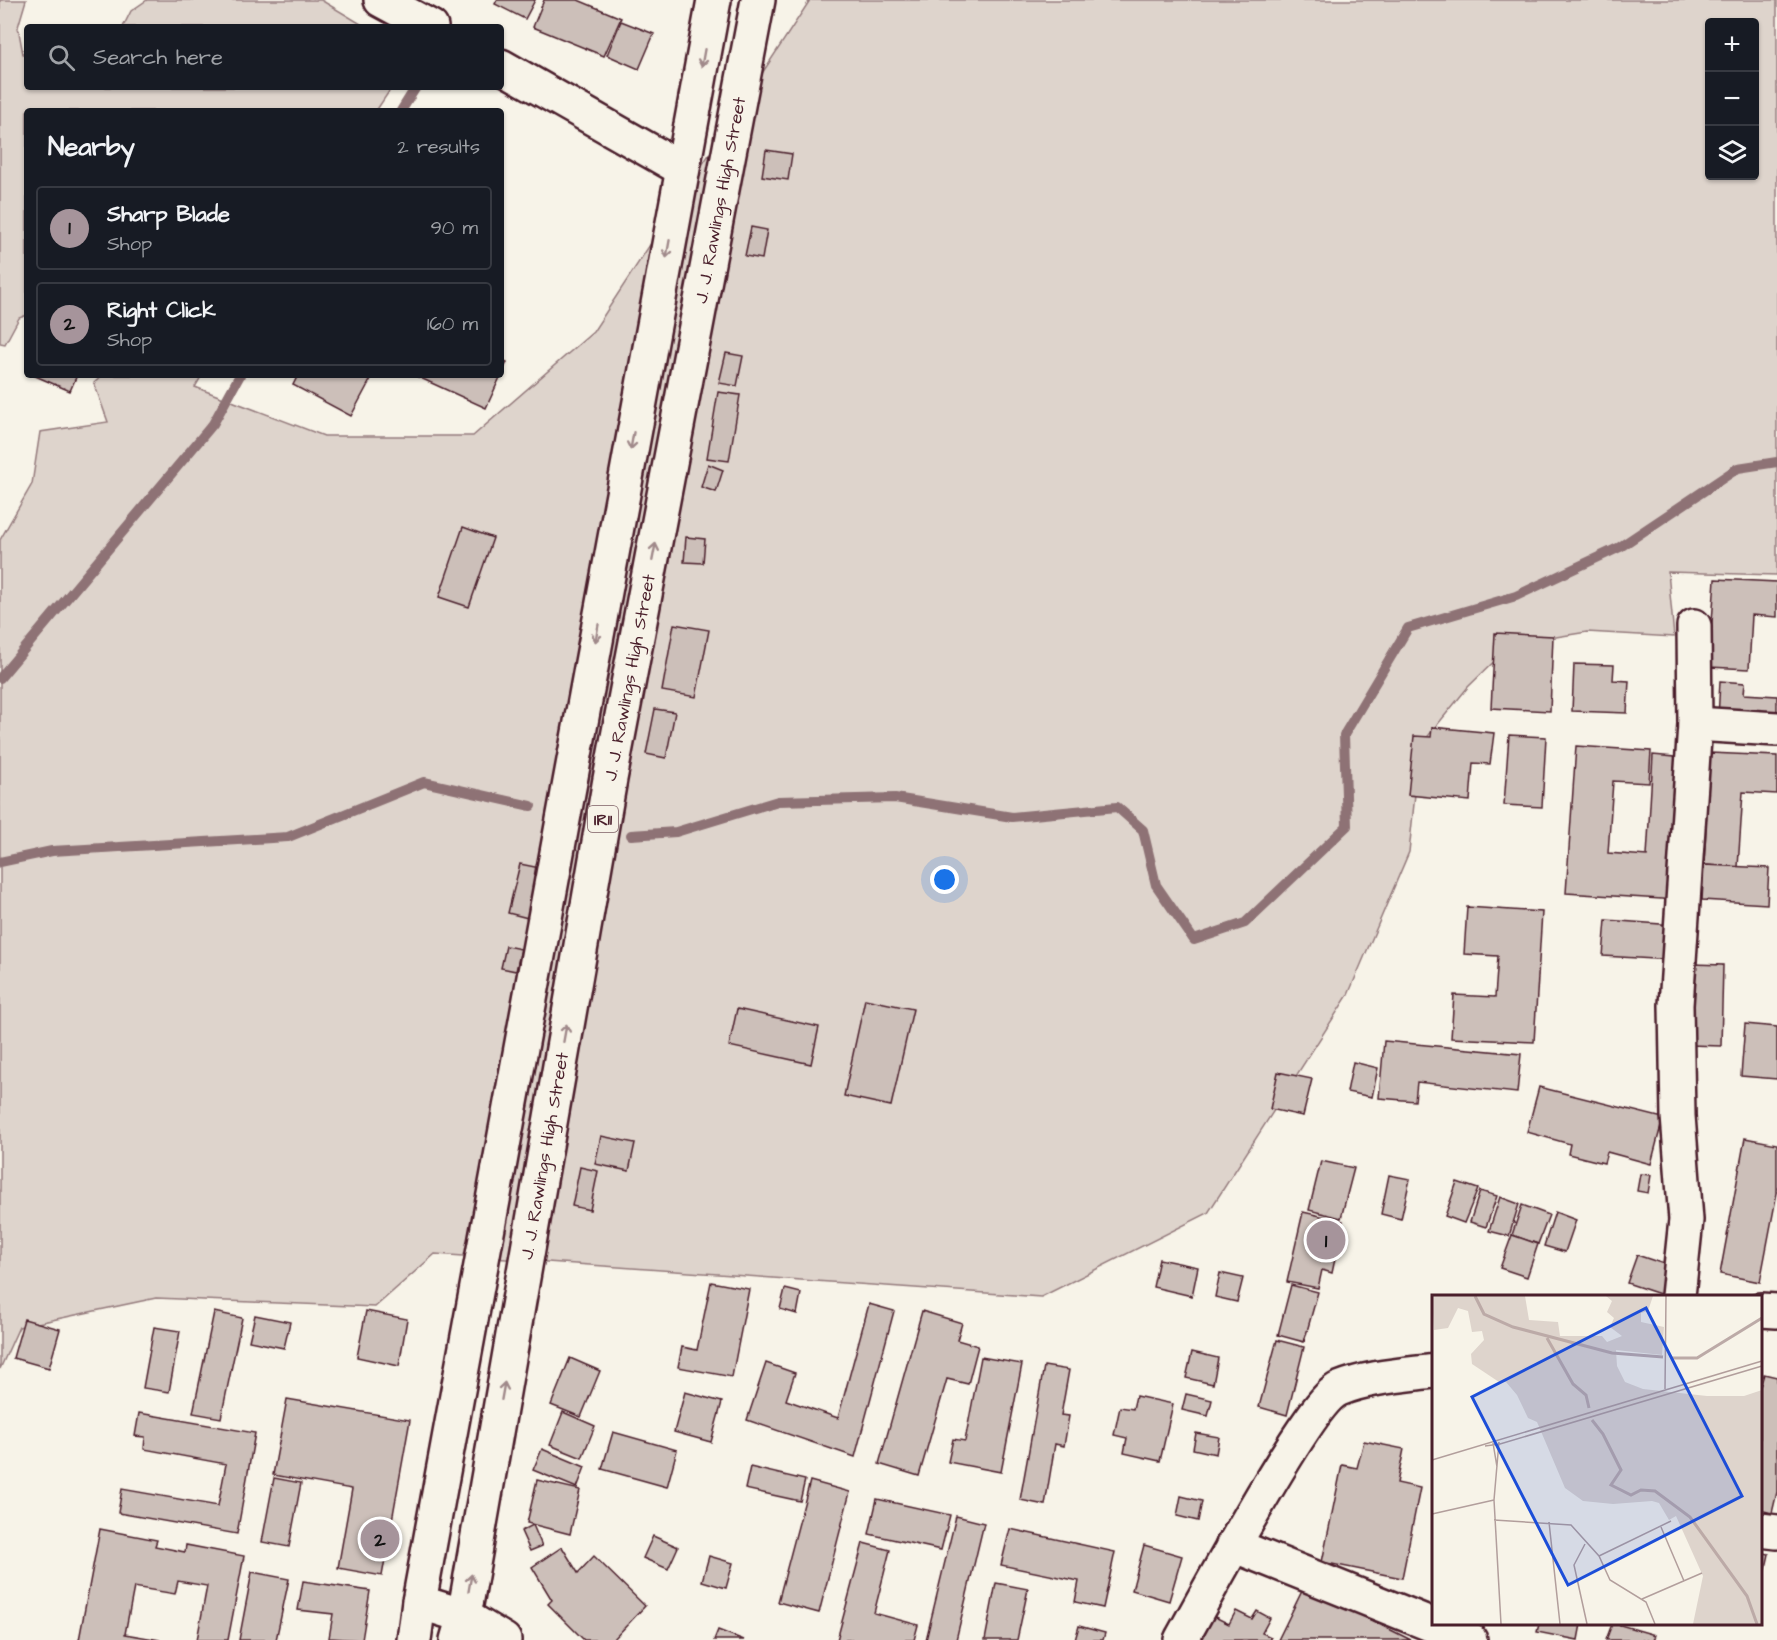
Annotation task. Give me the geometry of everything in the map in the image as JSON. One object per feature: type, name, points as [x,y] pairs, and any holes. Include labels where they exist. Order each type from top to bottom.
[{"type":"main road","points":[[381,0],[425,24]]},
{"type":"main road","name":"IR11","points":[[414,1640],[419,1602],[714,0]]},
{"type":"main road","name":"J. J. Rawlings High Street","points":[[461,1628],[610,779],[758,0]]},
{"type":"main road","points":[[504,68],[682,169]]},
{"type":"main road","points":[[1678,1295],[1686,1220],[1678,1116],[1676,1005],[1695,724],[1694,626]]},
{"type":"main road","points":[[1695,724],[1777,729]]},
{"type":"main road","points":[[1762,1310],[1777,1311]]},
{"type":"main road","points":[[1181,1640],[1233,1545],[1316,1411],[1337,1389],[1372,1380],[1432,1371]]},
{"type":"main road","points":[[1762,1530],[1777,1532]]},
{"type":"main road","points":[[1233,1545],[1432,1625]]},
{"type":"main road","points":[[419,1602],[461,1628],[504,1640]]},
{"type":"main road","points":[[1433,1625],[1470,1640]]},
{"type":"shaded area","points":[[0,0],[26,0],[18,27],[24,54],[24,90],[390,90],[378,108],[24,108],[24,316],[19,318],[5,344],[0,343]]},
{"type":"shaded area","points":[[147,0],[321,0],[361,24],[124,24],[131,11]]},
{"type":"shaded area","points":[[810,0],[1777,0],[1777,575],[1668,572],[1674,637],[1587,632],[1512,644],[1468,687],[1420,746],[1409,852],[1348,995],[1208,1213],[1041,1297],[435,1254],[375,1307],[156,1298],[19,1327],[0,1369],[0,540],[32,484],[40,432],[108,422],[94,383],[100,378],[200,378],[195,387],[324,436],[473,436],[593,332]]},
{"type":"building","points":[[497,0],[535,0],[525,19],[495,4]]},
{"type":"building","points":[[544,0],[578,0],[621,18],[604,56],[533,27]]},
{"type":"building","points":[[621,21],[654,34],[639,69],[607,55]]},
{"type":"building","points":[[766,150],[792,154],[788,180],[762,176]]},
{"type":"building","points":[[751,227],[767,230],[762,259],[745,256]]},
{"type":"building","points":[[726,353],[743,356],[737,386],[719,383]]},
{"type":"building","points":[[40,378],[76,378],[70,391]]},
{"type":"building","points":[[296,378],[371,378],[351,416],[293,385]]},
{"type":"building","points":[[421,378],[500,378],[486,408]]},
{"type":"building","points":[[718,392],[740,395],[729,461],[707,458]]},
{"type":"building","points":[[708,464],[723,470],[716,492],[701,487]]},
{"type":"building","points":[[463,527],[493,538],[469,607],[439,597]]},
{"type":"building","points":[[686,537],[705,539],[703,563],[684,562]]},
{"type":"building","points":[[1715,579],[1777,582],[1777,617],[1752,615],[1749,669],[1709,667]]},
{"type":"building","points":[[674,624],[709,630],[696,697],[662,691]]},
{"type":"building","points":[[1495,633],[1553,636],[1550,711],[1491,708]]},
{"type":"building","points":[[1574,664],[1614,665],[1613,680],[1629,681],[1627,713],[1572,711]]},
{"type":"building","points":[[1720,681],[1745,683],[1744,694],[1777,696],[1777,722],[1718,719]]},
{"type":"building","points":[[655,709],[675,712],[666,758],[646,754]]},
{"type":"building","points":[[1432,727],[1494,733],[1490,764],[1473,763],[1470,801],[1408,795],[1414,736],[1431,737]]},
{"type":"building","points":[[1509,735],[1546,737],[1542,807],[1504,805]]},
{"type":"building","points":[[1576,746],[1651,751],[1649,783],[1613,781],[1608,853],[1647,856],[1653,755],[1686,758],[1677,900],[1566,893]]},
{"type":"building","points":[[1710,753],[1777,756],[1777,794],[1743,792],[1738,867],[1704,865]]},
{"type":"building","points":[[520,864],[540,868],[528,918],[508,913]]},
{"type":"building","points":[[1704,865],[1769,868],[1767,904],[1702,900]]},
{"type":"building","points":[[1467,907],[1542,912],[1534,1042],[1451,1038],[1454,995],[1495,997],[1498,956],[1464,954]]},
{"type":"building","points":[[1606,920],[1674,925],[1672,960],[1603,956]]},
{"type":"building","points":[[506,946],[521,949],[516,971],[501,968]]},
{"type":"building","points":[[1692,964],[1723,965],[1721,1046],[1689,1045]]},
{"type":"building","points":[[865,999],[913,1009],[891,1106],[844,1096]]},
{"type":"building","points":[[737,1009],[819,1027],[811,1064],[729,1046]]},
{"type":"building","points":[[1745,1024],[1777,1027],[1777,1079],[1741,1076]]},
{"type":"building","points":[[1384,1041],[1521,1054],[1517,1093],[1417,1082],[1415,1101],[1379,1098]]},
{"type":"building","points":[[1353,1062],[1378,1068],[1372,1097],[1347,1092]]},
{"type":"building","points":[[1278,1072],[1312,1079],[1303,1116],[1270,1109]]},
{"type":"building","points":[[1539,1087],[1663,1118],[1651,1164],[1607,1152],[1604,1163],[1568,1154],[1570,1144],[1527,1132]]},
{"type":"building","points":[[601,1136],[635,1143],[629,1171],[595,1164]]},
{"type":"building","points":[[1745,1138],[1777,1144],[1777,1193],[1760,1282],[1720,1274]]},
{"type":"building","points":[[1321,1161],[1354,1168],[1341,1218],[1309,1210]]},
{"type":"building","points":[[580,1167],[598,1171],[590,1210],[572,1206]]},
{"type":"building","points":[[1640,1174],[1651,1175],[1648,1193],[1637,1191]]},
{"type":"building","points":[[1389,1175],[1410,1179],[1401,1219],[1381,1214]]},
{"type":"building","points":[[1457,1182],[1478,1189],[1464,1223],[1445,1216]]},
{"type":"building","points":[[1480,1191],[1497,1196],[1486,1227],[1470,1222]]},
{"type":"building","points":[[1500,1197],[1519,1204],[1509,1236],[1489,1231]]},
{"type":"building","points":[[1522,1205],[1549,1215],[1538,1244],[1512,1235]]},
{"type":"building","points":[[1303,1212],[1343,1221],[1332,1273],[1322,1270],[1318,1288],[1287,1282]]},
{"type":"building","points":[[1555,1212],[1576,1220],[1565,1252],[1544,1246]]},
{"type":"building","points":[[1512,1235],[1538,1244],[1527,1277],[1500,1268]]},
{"type":"building","points":[[1637,1255],[1670,1266],[1660,1294],[1627,1283]]},
{"type":"building","points":[[1159,1259],[1198,1267],[1192,1296],[1153,1287]]},
{"type":"building","points":[[1220,1273],[1243,1278],[1237,1302],[1215,1297]]},
{"type":"building","points":[[711,1282],[749,1289],[732,1377],[678,1367],[682,1347],[697,1350]]},
{"type":"building","points":[[1291,1285],[1318,1292],[1304,1342],[1278,1335]]},
{"type":"building","points":[[785,1289],[801,1293],[797,1314],[780,1309]]},
{"type":"building","points":[[869,1304],[894,1311],[855,1457],[747,1420],[766,1363],[795,1373],[786,1400],[838,1418]]},
{"type":"building","points":[[366,1311],[407,1319],[399,1366],[357,1357]]},
{"type":"building","points":[[922,1311],[962,1323],[957,1340],[978,1346],[968,1384],[947,1379],[919,1476],[879,1464]]},
{"type":"building","points":[[214,1312],[242,1318],[221,1418],[193,1413]]},
{"type":"building","points":[[255,1315],[290,1322],[284,1348],[249,1341]]},
{"type":"building","points":[[24,1319],[60,1329],[49,1368],[13,1358]]},
{"type":"building","points":[[154,1327],[180,1331],[169,1392],[143,1388]]},
{"type":"building","points":[[1277,1340],[1304,1347],[1287,1415],[1259,1407]]},
{"type":"building","points":[[1192,1352],[1218,1358],[1213,1384],[1186,1378]]},
{"type":"building","points":[[981,1357],[1022,1364],[1001,1472],[948,1462],[953,1439],[965,1441]]},
{"type":"building","points":[[570,1358],[600,1371],[581,1417],[551,1405]]},
{"type":"building","points":[[1044,1366],[1069,1370],[1061,1415],[1069,1416],[1064,1446],[1055,1444],[1045,1505],[1020,1500]]},
{"type":"building","points":[[1764,1374],[1777,1377],[1777,1492],[1772,1513],[1762,1510],[1762,1380]]},
{"type":"building","points":[[685,1392],[722,1402],[711,1442],[674,1432]]},
{"type":"building","points":[[1186,1394],[1212,1400],[1208,1416],[1182,1410]]},
{"type":"building","points":[[1136,1396],[1173,1404],[1160,1461],[1124,1453],[1127,1438],[1114,1435],[1120,1407],[1133,1409]]},
{"type":"building","points":[[287,1399],[410,1420],[382,1576],[338,1568],[352,1489],[273,1475]]},
{"type":"building","points":[[563,1412],[595,1426],[582,1458],[550,1445]]},
{"type":"building","points":[[139,1413],[255,1433],[237,1534],[118,1513],[122,1489],[218,1506],[226,1464],[144,1449],[145,1437],[135,1436]]},
{"type":"building","points":[[613,1432],[677,1450],[667,1487],[602,1469]]},
{"type":"building","points":[[1196,1433],[1219,1437],[1216,1454],[1193,1449]]},
{"type":"building","points":[[1364,1441],[1404,1449],[1397,1483],[1420,1488],[1402,1578],[1322,1562],[1342,1465],[1357,1468]]},
{"type":"building","points":[[542,1449],[585,1467],[577,1488],[533,1470]]},
{"type":"building","points":[[750,1467],[805,1480],[800,1501],[745,1489]]},
{"type":"building","points":[[274,1478],[301,1483],[289,1547],[262,1542]]},
{"type":"building","points":[[537,1480],[580,1490],[570,1534],[527,1523]]},
{"type":"building","points":[[810,1481],[850,1492],[819,1613],[778,1602]]},
{"type":"building","points":[[1181,1496],[1202,1501],[1198,1521],[1177,1516]]},
{"type":"building","points":[[877,1499],[950,1515],[941,1550],[869,1534]]},
{"type":"building","points":[[956,1516],[984,1523],[956,1640],[926,1640]]},
{"type":"building","points":[[533,1525],[542,1546],[530,1551],[521,1531]]},
{"type":"building","points":[[100,1529],[157,1540],[155,1546],[185,1552],[186,1545],[244,1556],[228,1640],[197,1640],[207,1586],[178,1581],[175,1594],[134,1587],[125,1634],[160,1640],[79,1640]]},
{"type":"building","points":[[1010,1529],[1115,1552],[1103,1608],[1075,1602],[1079,1581],[1001,1565]]},
{"type":"building","points":[[653,1536],[678,1547],[668,1569],[643,1558]]},
{"type":"building","points":[[863,1543],[890,1550],[874,1613],[918,1625],[914,1640],[837,1640]]},
{"type":"building","points":[[1144,1545],[1182,1556],[1169,1601],[1132,1590]]},
{"type":"building","points":[[562,1547],[578,1573],[594,1556],[645,1606],[613,1640],[584,1640],[548,1604],[552,1600],[532,1567]]},
{"type":"building","points":[[1762,1552],[1769,1554],[1764,1577],[1762,1576]]},
{"type":"building","points":[[709,1556],[733,1563],[726,1588],[702,1581]]},
{"type":"building","points":[[252,1572],[289,1579],[276,1640],[239,1640]]},
{"type":"building","points":[[303,1581],[370,1591],[362,1640],[329,1638],[333,1614],[298,1610]]},
{"type":"building","points":[[996,1583],[1028,1589],[1017,1640],[985,1640]]},
{"type":"building","points":[[1304,1587],[1411,1640],[1278,1640]]},
{"type":"building","points":[[1236,1611],[1252,1619],[1257,1611],[1270,1618],[1262,1633],[1271,1637],[1269,1640],[1200,1640],[1213,1616],[1229,1624]]},
{"type":"building","points":[[1539,1625],[1581,1625],[1578,1640],[1537,1632]]},
{"type":"building","points":[[1612,1625],[1620,1625],[1655,1635],[1653,1640],[1606,1640]]},
{"type":"building","points":[[1079,1626],[1105,1633],[1103,1640],[1075,1640]]},
{"type":"building","points":[[718,1630],[744,1640],[714,1640]]},
{"type":"waterway","points":[[403,108],[414,90]]},
{"type":"waterway","points":[[0,678],[213,424],[238,378]]},
{"type":"waterway","points":[[631,835],[676,832],[778,801],[895,798],[1012,817],[1117,807],[1143,830],[1156,885],[1194,940],[1245,923],[1347,826],[1344,735],[1408,628],[1516,596],[1620,547],[1738,468],[1777,462]]},
{"type":"waterway","points":[[0,862],[52,851],[288,837],[424,782],[531,806]]},
{"type":"place","name":"Sharp Blade","points":[[1326,1240]]},
{"type":"place","name":"Right Click","points":[[380,1539]]}]
